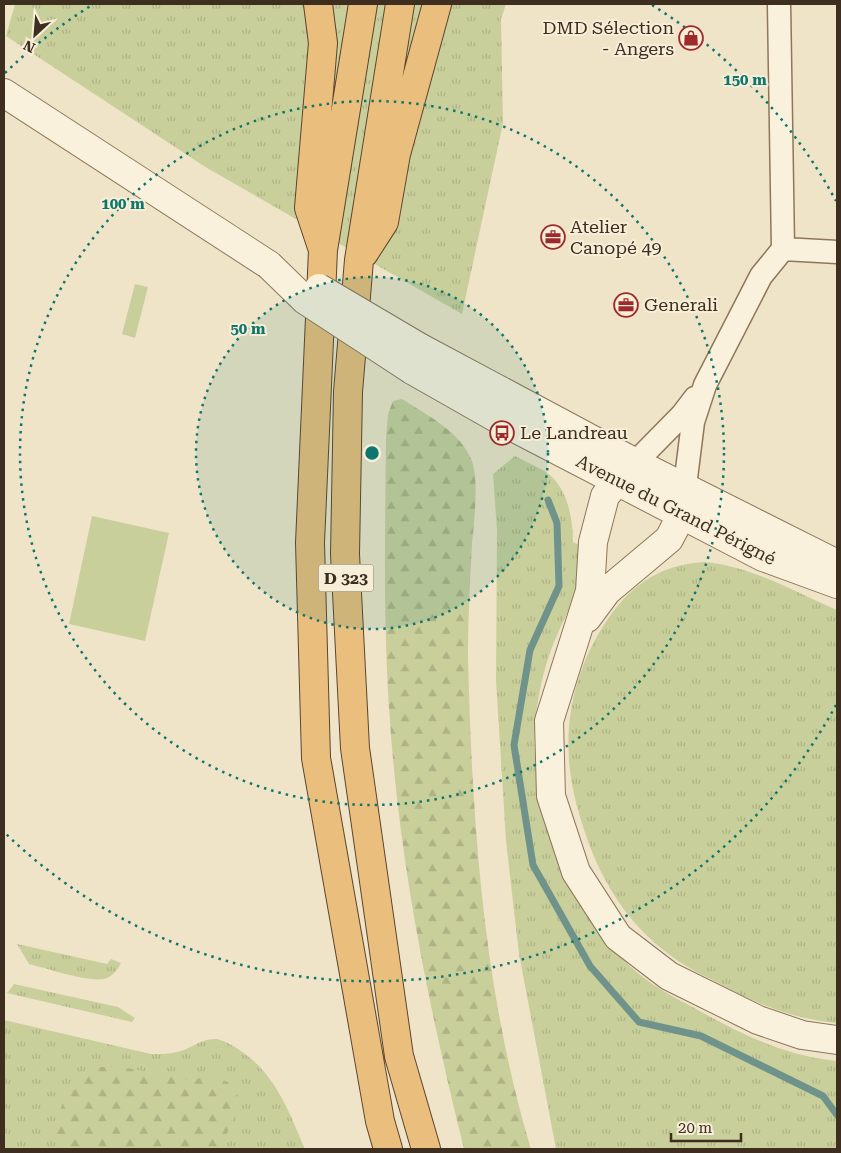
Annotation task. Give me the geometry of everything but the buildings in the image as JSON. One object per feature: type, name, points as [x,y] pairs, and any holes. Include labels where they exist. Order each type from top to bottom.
[{"type":"highway","points":[[318,4],[323,43],[309,208],[323,250]]},
{"type":"highway","name":"D 323","points":[[363,4],[323,250],[310,543],[316,758],[380,1121],[388,1149]]},
{"type":"highway","name":"D 323","points":[[400,4],[359,260],[348,392],[345,554],[355,748],[399,1056],[426,1149]]},
{"type":"highway","points":[[359,260],[384,222],[396,154],[436,4]]},
{"type":"street","points":[[575,634],[607,591],[669,539],[682,514],[693,422],[705,385],[761,276],[783,249],[779,4]]},
{"type":"street","name":"Avenue du Grand Périgné","points":[[4,93],[258,259],[311,283],[416,359],[626,472],[682,514],[763,556],[837,584]]},
{"type":"street","points":[[783,249],[837,252]]},
{"type":"street","points":[[705,385],[682,415],[605,496],[593,542],[590,591],[549,721],[551,796],[576,872],[618,937],[669,976],[758,1020],[802,1035],[837,1040]]},
{"type":"street","name":"Avenue du Grand Périgné","points":[[626,472],[685,487],[837,564]]},
{"type":"green space","points":[[15,4],[506,4],[501,19],[503,123],[462,314],[207,168],[6,36]]},
{"type":"green space","points":[[135,284],[148,287],[135,338],[122,334]]},
{"type":"green space","points":[[402,399],[452,433],[467,451],[474,469],[475,502],[468,655],[477,842],[491,967],[501,1028],[531,1149],[464,1149],[439,1043],[418,937],[401,830],[390,722],[386,651],[386,438],[388,414],[393,401]]},
{"type":"green space","points":[[515,456],[543,470],[558,484],[570,512],[573,542],[582,546],[576,591],[553,644],[543,677],[534,735],[536,765],[550,832],[569,882],[595,927],[611,947],[651,983],[723,1023],[770,1045],[802,1055],[837,1061],[837,1149],[556,1149],[519,954],[506,841],[496,680],[497,530],[493,474]]},
{"type":"green space","points":[[92,516],[169,533],[145,641],[69,624]]},
{"type":"green space","points":[[704,562],[721,564],[756,574],[837,610],[837,1023],[806,1018],[762,1005],[685,966],[655,943],[624,910],[612,891],[591,850],[577,806],[569,760],[568,737],[575,692],[581,670],[590,649],[602,628],[622,601],[644,581],[671,568]]},
{"type":"green space","points":[[17,944],[107,964],[111,959],[121,963],[116,972],[107,978],[91,979],[80,977],[29,964]]},
{"type":"green space","points":[[14,984],[118,1007],[135,1018],[132,1022],[7,993]]},
{"type":"green space","points":[[4,1020],[151,1054],[177,1052],[212,1039],[223,1041],[238,1049],[264,1071],[287,1108],[305,1149],[4,1149]]},
{"type":"green space","points":[[99,1067],[122,1067],[189,1080],[211,1076],[228,1082],[240,1099],[221,1149],[60,1149],[57,1140],[57,1122],[63,1103],[79,1080]]},
{"type":"waterway","points":[[548,500],[557,523],[559,586],[530,650],[514,745],[533,865],[590,966],[639,1022],[701,1036],[823,1096],[837,1115]]},
{"type":"place","name":"DMD Sélection - Angers","points":[[691,38]]},
{"type":"place","name":"Atelier Canopé 49","points":[[553,237]]},
{"type":"place","name":"Generali","points":[[626,305]]},
{"type":"place","name":"Le Landreau","points":[[502,433]]}]
